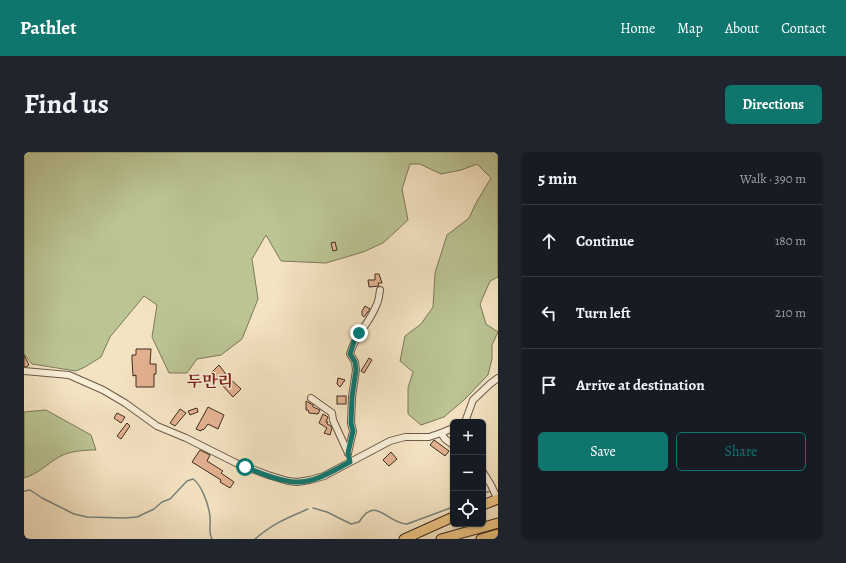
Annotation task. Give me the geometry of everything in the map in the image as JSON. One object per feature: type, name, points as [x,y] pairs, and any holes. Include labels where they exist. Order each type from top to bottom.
[{"type":"highway","points":[[486,504],[497,498]]},
{"type":"highway","points":[[404,539],[450,518]]},
{"type":"highway","points":[[441,539],[495,524]]},
{"type":"highway","points":[[480,539],[496,535]]},
{"type":"street","points":[[348,453],[353,431],[351,423],[352,397],[356,370],[355,362],[350,354],[354,342],[378,304],[380,290]]},
{"type":"street","points":[[24,371],[69,375],[114,396],[157,426],[186,438],[236,463],[288,481],[297,482],[324,476],[390,442],[405,437],[429,437],[450,429]]},
{"type":"street","points":[[466,419],[473,400],[498,378]]},
{"type":"street","points":[[311,398],[332,413],[333,420],[348,453],[350,462]]},
{"type":"street","points":[[441,433],[450,443]]},
{"type":"street","points":[[486,476],[492,485],[497,498]]},
{"type":"green space","points":[[24,152],[498,152],[498,277],[490,281],[480,304],[486,324],[498,332],[492,345],[492,359],[488,375],[464,400],[444,417],[421,425],[408,414],[408,388],[413,372],[400,361],[405,336],[421,324],[433,307],[435,273],[447,235],[469,218],[491,178],[477,164],[461,170],[441,174],[420,164],[410,164],[402,189],[408,220],[383,243],[363,252],[326,263],[281,261],[266,235],[252,259],[258,299],[242,339],[221,355],[197,359],[187,373],[169,373],[152,337],[157,305],[144,296],[110,337],[101,357],[85,367],[76,371],[32,364],[24,354]]},
{"type":"green space","points":[[46,410],[91,435],[96,450],[67,453],[24,478],[24,412]]},
{"type":"building","points":[[335,242],[337,250],[333,251],[331,243]]},
{"type":"building","points":[[375,274],[379,274],[382,283],[378,283],[379,286],[369,287],[368,280],[375,280]]},
{"type":"building","points":[[365,306],[370,309],[364,317],[362,315],[362,311]]},
{"type":"building","points":[[136,349],[151,349],[150,364],[156,364],[154,387],[136,387],[136,375],[133,376],[132,355],[136,355]]},
{"type":"building","points":[[24,355],[29,365],[26,367],[24,367]]},
{"type":"building","points":[[369,358],[372,360],[364,373],[361,371]]},
{"type":"building","points":[[219,365],[228,377],[241,389],[233,397],[211,373]]},
{"type":"building","points":[[338,378],[345,380],[340,387],[337,384]]},
{"type":"building","points":[[337,396],[346,396],[346,404],[337,404]]},
{"type":"building","points":[[306,401],[313,405],[313,407],[320,410],[318,414],[309,413],[308,410],[306,410]]},
{"type":"building","points":[[208,407],[224,415],[218,429],[208,424],[201,431],[196,429]]},
{"type":"building","points":[[197,408],[198,412],[190,415],[188,411]]},
{"type":"building","points":[[180,409],[186,413],[175,426],[170,423]]},
{"type":"building","points":[[117,413],[125,417],[121,423],[114,418]]},
{"type":"building","points":[[323,414],[328,417],[326,422],[328,422],[327,424],[332,428],[330,435],[324,433],[327,428],[319,423]]},
{"type":"building","points":[[127,423],[130,426],[121,439],[117,436]]},
{"type":"building","points":[[434,440],[449,451],[445,456],[430,445]]},
{"type":"building","points":[[200,450],[210,455],[207,461],[223,471],[221,473],[234,482],[230,488],[220,482],[221,480],[192,462]]},
{"type":"building","points":[[391,452],[397,459],[389,466],[383,460]]},
{"type":"waterway","points":[[24,491],[30,490],[42,498],[74,514],[87,517],[124,518],[137,517],[154,509],[162,502],[170,499],[187,481],[193,479],[199,486],[207,502],[212,539]]},
{"type":"waterway","points":[[486,492],[492,491]]},
{"type":"waterway","points":[[313,508],[327,512],[351,524],[359,522],[365,514],[371,511],[382,512],[400,523],[407,524],[450,508]]},
{"type":"waterway","points":[[255,539],[274,525],[308,509]]},
{"type":"district","name":"두만리","points":[[210,382]]},
{"type":"route","points":[[245,467],[288,481],[297,482],[324,476],[350,462],[348,453],[353,431],[351,423],[352,397],[356,370],[355,362],[350,354],[359,333]]}]
